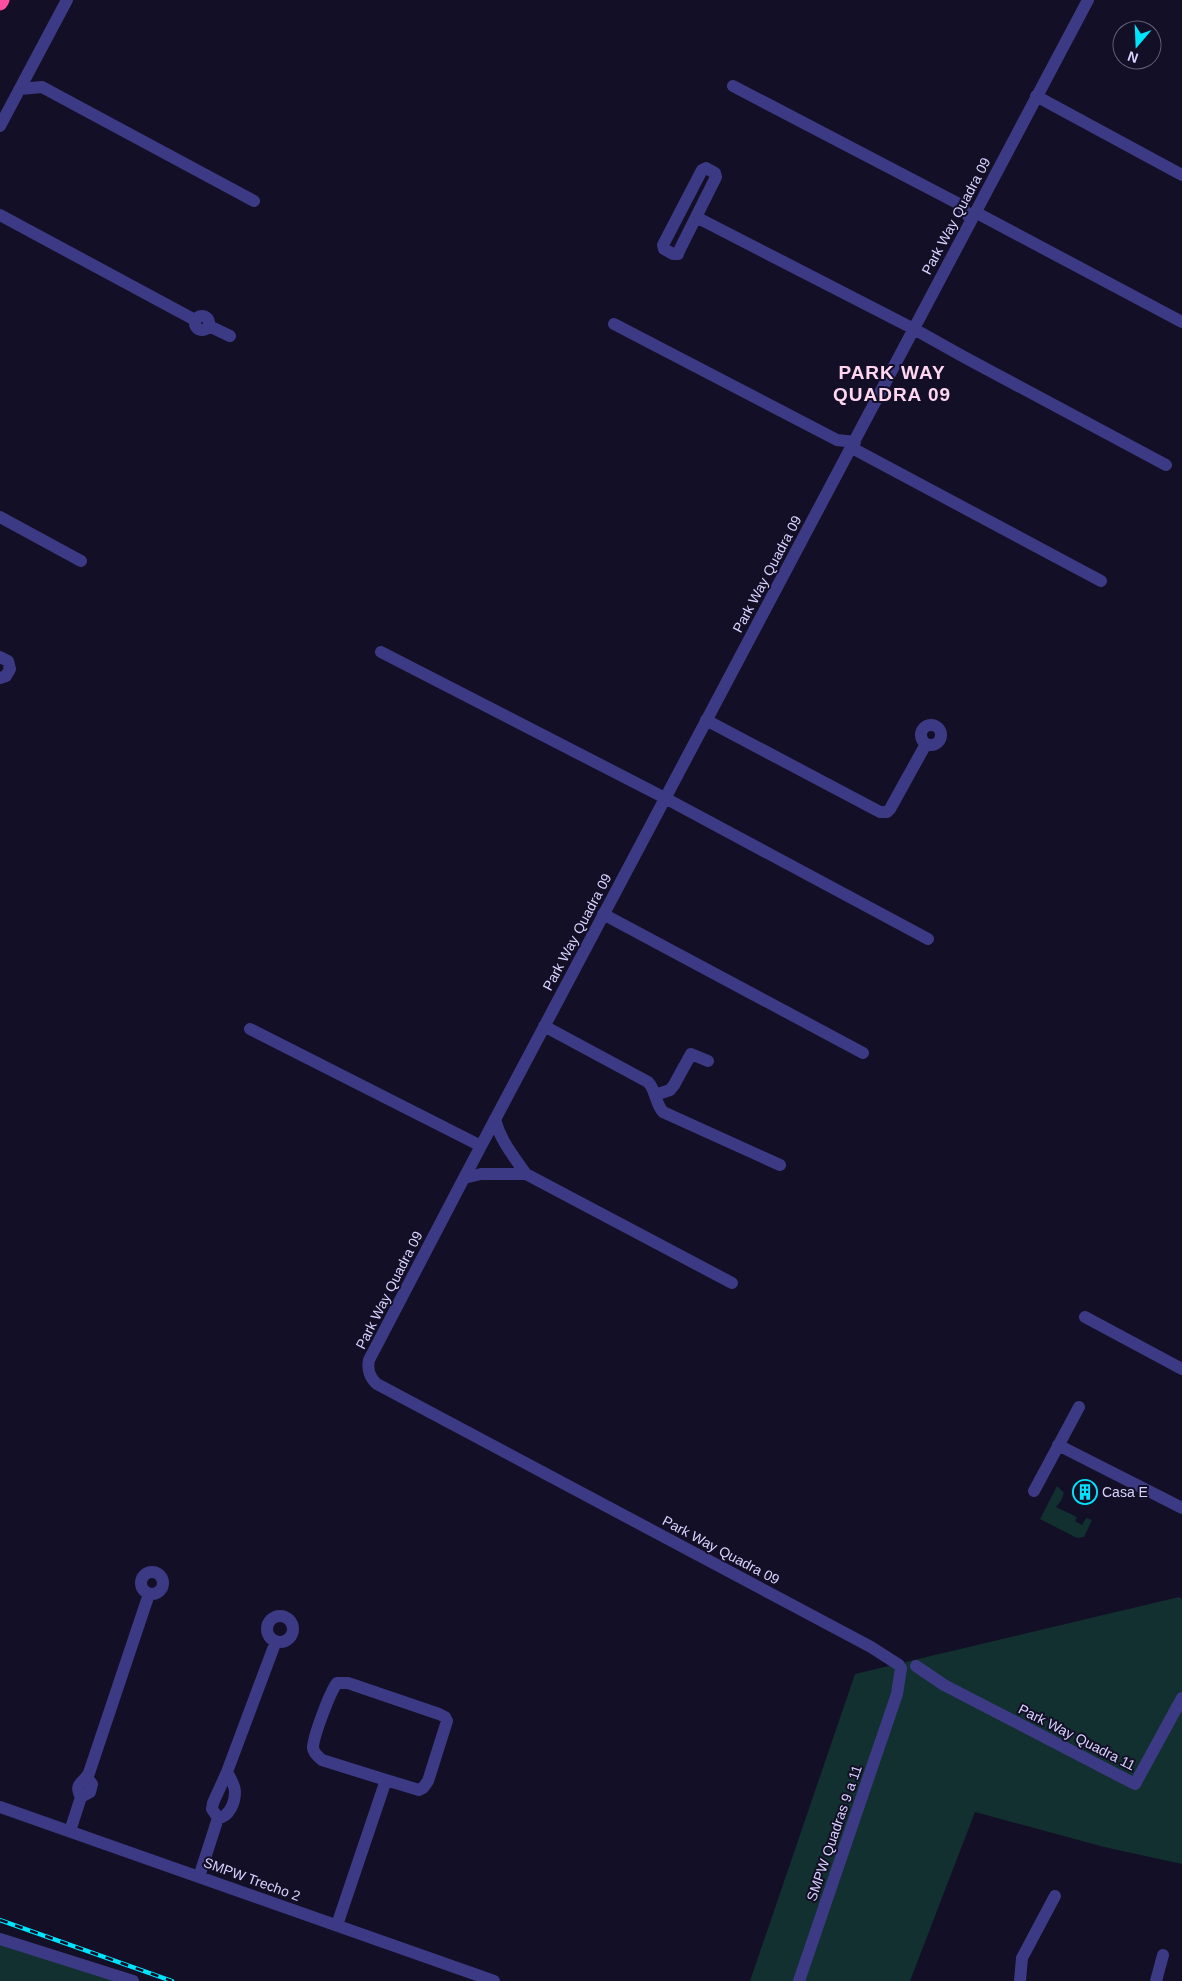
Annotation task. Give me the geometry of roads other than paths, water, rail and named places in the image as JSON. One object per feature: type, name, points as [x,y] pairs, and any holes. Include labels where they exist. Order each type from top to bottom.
[{"type":"highway","points":[[0,4],[2,0]]},
{"type":"street","points":[[0,126],[67,0]]},
{"type":"street","name":"Park Way Quadra 09","points":[[907,1667],[374,1382],[369,1372],[369,1360],[1088,0]]},
{"type":"street","points":[[30,69],[42,87],[254,201]]},
{"type":"street","points":[[733,86],[975,211],[1182,322]]},
{"type":"street","points":[[20,89],[42,87]]},
{"type":"street","points":[[1036,96],[1182,175]]},
{"type":"street","points":[[706,168],[716,174],[716,176],[696,217],[678,254],[673,254],[664,249],[663,245],[702,170],[706,168]]},
{"type":"street","points":[[0,215],[195,320],[196,326],[200,330],[209,326],[230,336]]},
{"type":"street","points":[[696,217],[914,329],[1166,465]]},
{"type":"street","points":[[614,324],[837,440],[1101,582]]},
{"type":"street","points":[[0,517],[82,561]]},
{"type":"street","points":[[381,652],[665,798],[928,938]]},
{"type":"street","points":[[0,657],[8,661],[10,668],[6,676],[0,678]]},
{"type":"street","points":[[706,720],[884,813],[890,809],[926,744]]},
{"type":"street","points":[[604,914],[863,1053]]},
{"type":"street","points":[[544,1026],[639,1076],[652,1086],[660,1108],[668,1115],[780,1165]]},
{"type":"street","points":[[250,1029],[481,1146]]},
{"type":"street","points":[[655,1095],[670,1090],[691,1054],[708,1062]]},
{"type":"street","points":[[496,1119],[500,1132],[526,1174]]},
{"type":"street","points":[[502,1173],[512,1154]]},
{"type":"street","points":[[464,1178],[473,1175],[502,1173],[526,1174],[732,1283]]},
{"type":"street","points":[[1085,1317],[1182,1369]]},
{"type":"street","points":[[1034,1491],[1079,1407]]},
{"type":"street","points":[[1058,1445],[1182,1508]]},
{"type":"street","points":[[70,1831],[81,1798],[78,1793],[78,1787],[81,1781],[87,1778],[149,1594]]},
{"type":"street","points":[[218,1818],[212,1809],[213,1803],[227,1772],[276,1641]]},
{"type":"street","name":"Park Way Quadra 11","points":[[907,1667],[1135,1784],[1182,1698]]},
{"type":"street","name":"SMPW Quadras 9 a 11","points":[[799,1981],[907,1667]]},
{"type":"street","points":[[337,1683],[348,1683],[445,1717],[447,1721],[446,1728],[428,1781],[423,1788],[418,1790],[386,1780],[322,1760],[313,1750],[314,1741],[330,1695],[337,1683]]},
{"type":"street","points":[[218,1818],[226,1816],[230,1810],[235,1792],[227,1772]]},
{"type":"street","points":[[336,1925],[386,1780]]},
{"type":"street","name":"SMPW Trecho 2","points":[[0,1808],[494,1981]]},
{"type":"street","points":[[199,1877],[218,1818]]},
{"type":"street","points":[[1020,1981],[1022,1958],[1055,1896]]},
{"type":"street","points":[[0,1939],[133,1981]]},
{"type":"street","points":[[1156,1981],[1163,1955]]},
{"type":"railway","points":[[0,1920],[172,1981]]},
{"type":"place","name":"Casa E","points":[[1085,1492]]},
{"type":"district","name":"PARK WAY QUADRA 09","points":[[892,383]]}]
